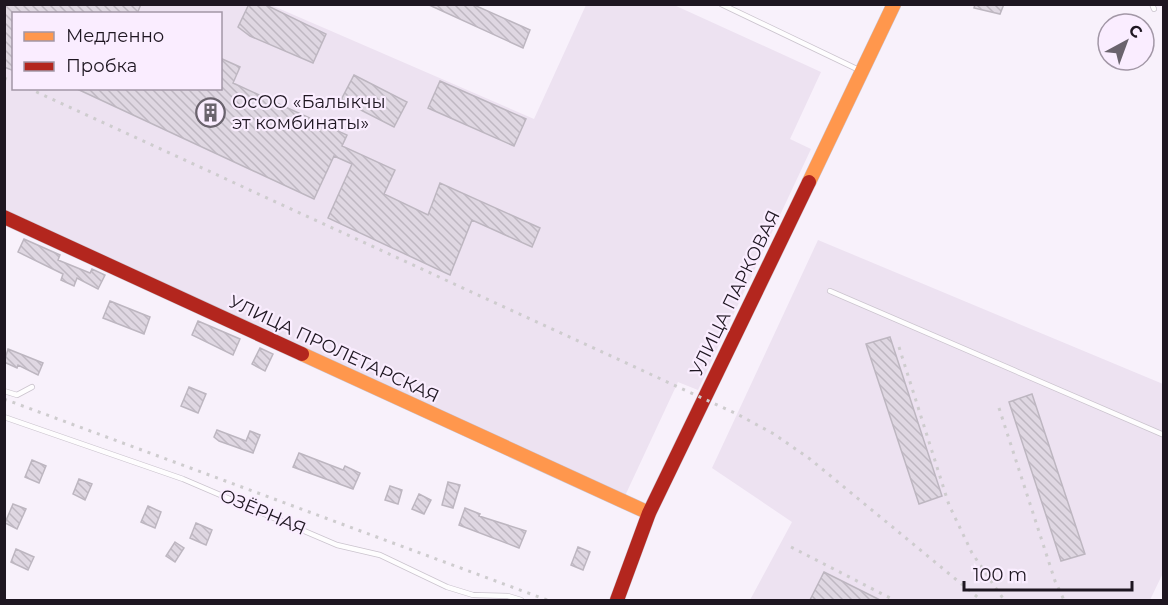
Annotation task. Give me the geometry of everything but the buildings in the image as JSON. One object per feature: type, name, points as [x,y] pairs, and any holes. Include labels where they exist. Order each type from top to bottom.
[{"type":"street","name":"УЛИЦА ПАРКОВАЯ","points":[[617,600],[648,513],[894,4]]},
{"type":"street","name":"УЛИЦА ПРОЛЕТАРСКАЯ","points":[[4,217],[648,513]]},
{"type":"lane","points":[[721,4],[862,71]]},
{"type":"lane","points":[[830,291],[1164,435]]},
{"type":"lane","points":[[4,391],[17,395],[32,387]]},
{"type":"lane","name":"ОЗЁРНАЯ","points":[[4,417],[183,479],[337,545],[380,555],[447,587],[473,595],[521,600]]},
{"type":"shaded area","points":[[5,5],[271,5],[534,119],[586,5],[674,5],[821,72],[790,139],[811,149],[698,390],[678,382],[624,498],[5,211]]},
{"type":"shaded area","points":[[818,240],[1163,384],[1163,573],[1150,600],[750,600],[792,522],[712,468]]},
{"type":"railway","points":[[4,78],[12,81]]},
{"type":"railway","points":[[32,90],[737,414],[774,434],[810,459],[981,600]]},
{"type":"railway","points":[[899,347],[949,505],[972,553],[1004,600]]},
{"type":"railway","points":[[4,399],[547,600]]},
{"type":"railway","points":[[999,408],[1055,581],[1064,600]]},
{"type":"railway","points":[[791,547],[894,600]]},
{"type":"traffic: slow","points":[[809,182],[894,4]]},
{"type":"traffic: slow","points":[[302,354],[649,513]]},
{"type":"traffic: jam","points":[[617,600],[649,513],[809,182]]},
{"type":"traffic: jam","points":[[4,217],[302,354]]},
{"type":"place","name":"ОсОО «Балыкчы эт комбинаты»","points":[[211,112]]}]
